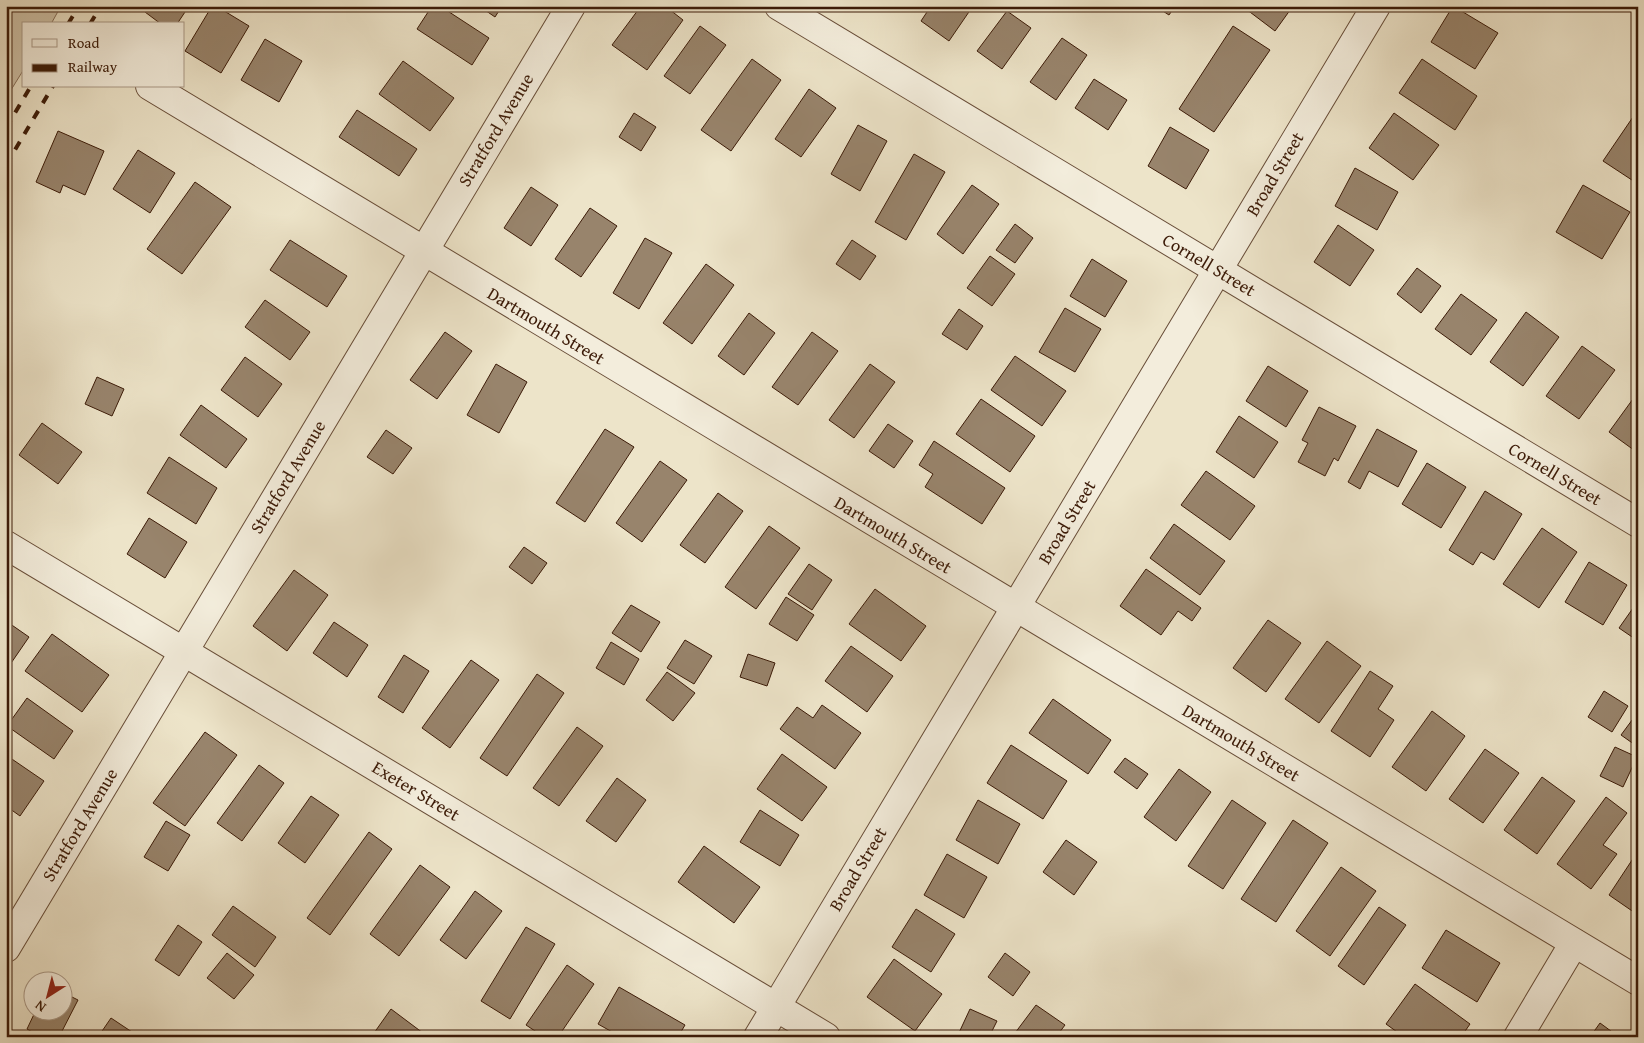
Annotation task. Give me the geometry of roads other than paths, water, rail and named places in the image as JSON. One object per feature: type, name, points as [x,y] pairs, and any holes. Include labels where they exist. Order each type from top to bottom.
[{"type":"street","name":"Stratford Avenue","points":[[6,948],[571,6]]},
{"type":"street","name":"Cornell Street","points":[[779,6],[1638,523]]},
{"type":"street","name":"Broad Street","points":[[758,1037],[1376,6]]},
{"type":"street","name":"Dartmouth Street","points":[[153,88],[423,252],[1638,981]]},
{"type":"street","name":"Exeter Street","points":[[6,546],[826,1037]]},
{"type":"street","points":[[1518,1037],[1574,943]]},
{"type":"railway","points":[[69,22],[79,6]]},
{"type":"railway","points":[[91,22],[101,6]]},
{"type":"railway","points":[[6,128],[30,88]]},
{"type":"railway","points":[[6,165],[52,88]]}]
